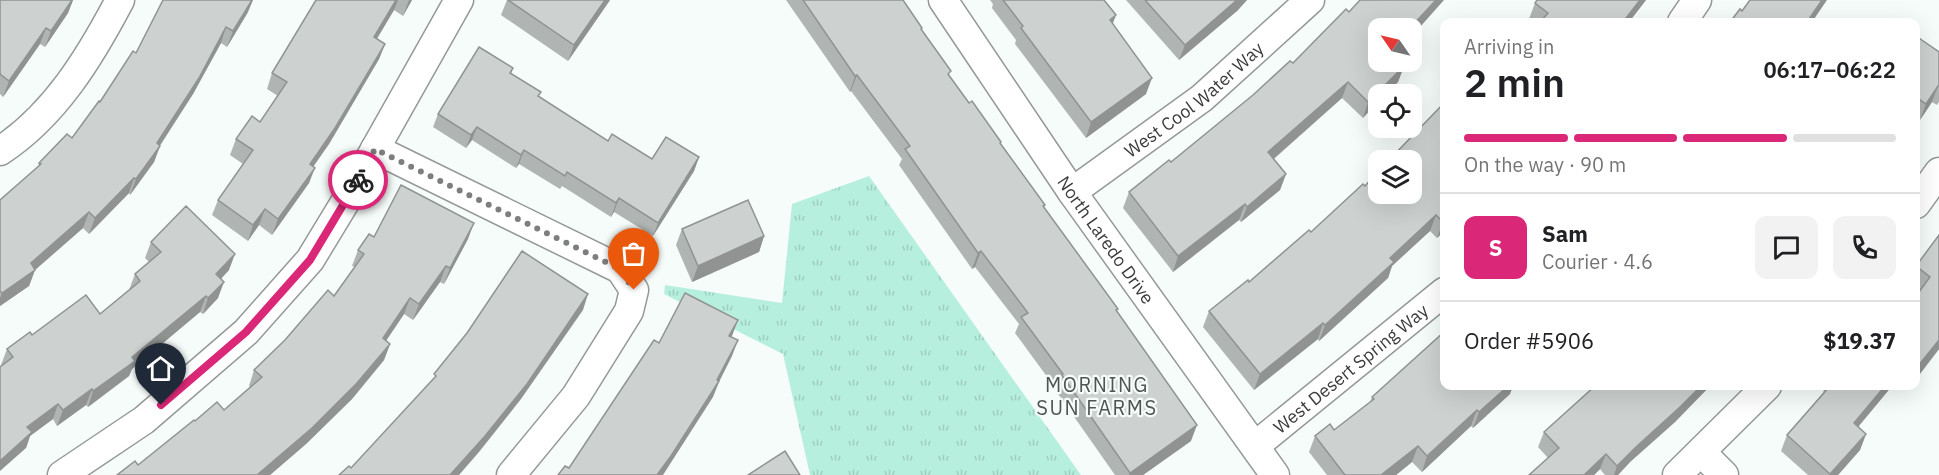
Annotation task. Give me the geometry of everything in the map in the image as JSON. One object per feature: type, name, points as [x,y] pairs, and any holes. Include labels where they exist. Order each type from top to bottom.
[{"type":"street","points":[[0,151],[51,107],[94,49],[120,0]]},
{"type":"street","points":[[62,475],[144,420],[246,332],[310,260],[459,0]]},
{"type":"street","name":"North Laredo Drive","points":[[943,0],[1072,192],[1275,475]]},
{"type":"street","name":"West Cool Water Way","points":[[1072,192],[1202,98],[1310,0]]},
{"type":"street","points":[[1685,18],[1697,0]]},
{"type":"street","points":[[375,149],[620,269],[634,290],[629,311],[576,396],[511,475]]},
{"type":"street","points":[[1920,198],[1939,172]]},
{"type":"street","name":"West Desert Spring Way","points":[[1256,446],[1440,295]]},
{"type":"street","points":[[1677,475],[1763,390]]},
{"type":"street","points":[[1701,452],[1724,475]]},
{"type":"green space","points":[[869,176],[1081,475],[810,475],[783,354],[664,294],[665,285],[782,303],[792,204]]},
{"type":"building","points":[[0,0],[72,0],[51,31],[46,28],[9,81],[0,74]]},
{"type":"building","points":[[163,0],[252,0],[233,31],[226,27],[199,78],[157,143],[160,146],[136,179],[134,178],[95,218],[89,212],[31,263],[35,270],[2,293],[0,291],[0,200],[41,164],[39,163],[67,134],[72,138],[100,102],[133,51],[136,53]]},
{"type":"building","points":[[316,0],[396,0],[374,37],[385,44],[335,128],[310,164],[315,168],[278,219],[265,209],[253,225],[218,200],[253,150],[236,139],[252,116],[260,122],[287,82],[272,73]]},
{"type":"building","points":[[508,0],[605,0],[574,45]]},
{"type":"building","points":[[803,0],[903,0],[951,71],[948,74],[969,103],[972,101],[1197,425],[1130,473],[1021,317],[1028,313],[981,251],[978,253],[905,149],[910,146],[857,75],[855,76]]},
{"type":"building","points":[[1003,0],[1104,0],[1116,15],[1110,20],[1152,78],[1091,122]]},
{"type":"building","points":[[1145,0],[1237,0],[1185,45]]},
{"type":"building","points":[[1360,0],[1436,0],[1419,18],[1368,18],[1368,72],[1398,72],[1386,84],[1368,84],[1368,102],[1348,82],[1268,152],[1286,174],[1247,207],[1245,204],[1178,256],[1129,192],[1169,160],[1171,162],[1253,95],[1290,61],[1293,63],[1346,9],[1349,12]]},
{"type":"building","points":[[1537,0],[1640,0],[1626,18],[1544,18],[1548,13],[1535,3]]},
{"type":"building","points":[[1750,0],[1822,0],[1810,18],[1733,18],[1740,9],[1742,11]]},
{"type":"building","points":[[1920,39],[1939,52],[1939,86],[1926,104],[1920,100]]},
{"type":"building","points":[[479,47],[513,68],[510,73],[541,92],[538,96],[608,141],[612,134],[652,159],[666,137],[699,157],[658,223],[619,198],[616,203],[567,172],[565,176],[524,150],[521,155],[477,127],[471,135],[438,114]]},
{"type":"building","points":[[1440,107],[1440,219],[1436,215],[1390,258],[1394,262],[1325,325],[1323,323],[1260,374],[1209,311],[1248,280],[1249,282],[1309,230],[1311,232],[1363,184],[1365,186],[1368,183],[1368,204],[1422,204],[1422,150],[1399,150],[1410,138],[1422,138],[1422,126]]},
{"type":"building","points":[[401,185],[474,223],[450,268],[446,266],[419,304],[410,298],[383,338],[390,344],[357,383],[312,428],[257,475],[117,475],[135,461],[138,465],[217,402],[224,410],[262,377],[254,370],[285,340],[328,290],[334,296],[364,254],[358,250],[369,234],[374,237]]},
{"type":"building","points":[[748,200],[764,236],[698,266],[682,229]]},
{"type":"building","points":[[186,206],[235,254],[216,274],[224,282],[208,298],[206,296],[132,357],[135,361],[63,410],[58,404],[27,427],[32,432],[0,461],[0,367],[13,357],[7,349],[30,332],[32,335],[86,295],[100,314],[140,281],[135,274],[161,252],[151,242]]},
{"type":"building","points":[[1939,235],[1939,340],[1920,364],[1920,291],[1930,277],[1920,269],[1920,261]]},
{"type":"building","points":[[522,251],[588,294],[527,384],[485,436],[450,475],[339,475],[349,466],[351,468],[436,376],[434,374],[467,333]]},
{"type":"building","points":[[685,293],[738,320],[729,336],[738,340],[717,380],[719,381],[671,456],[657,475],[558,475],[565,466],[569,468],[654,340],[659,343]]},
{"type":"building","points":[[1440,336],[1440,390],[1504,390],[1479,412],[1477,410],[1427,456],[1418,446],[1381,475],[1345,475],[1315,436],[1330,424],[1334,430],[1374,399],[1372,397]]},
{"type":"building","points":[[1591,390],[1697,390],[1617,466],[1606,454],[1584,475],[1529,475],[1559,448],[1544,432]]},
{"type":"building","points":[[1826,390],[1882,390],[1854,423],[1866,434],[1830,474],[1787,435]]},
{"type":"building","points":[[785,451],[800,475],[748,475]]},
{"type":"way so far","points":[[358,180],[375,149],[620,269],[634,290]]},
{"type":"district","name":"MORNING SUN FARMS","points":[[1097,396]]},
{"type":"route","points":[[161,405],[246,332],[310,260],[358,180]]}]
